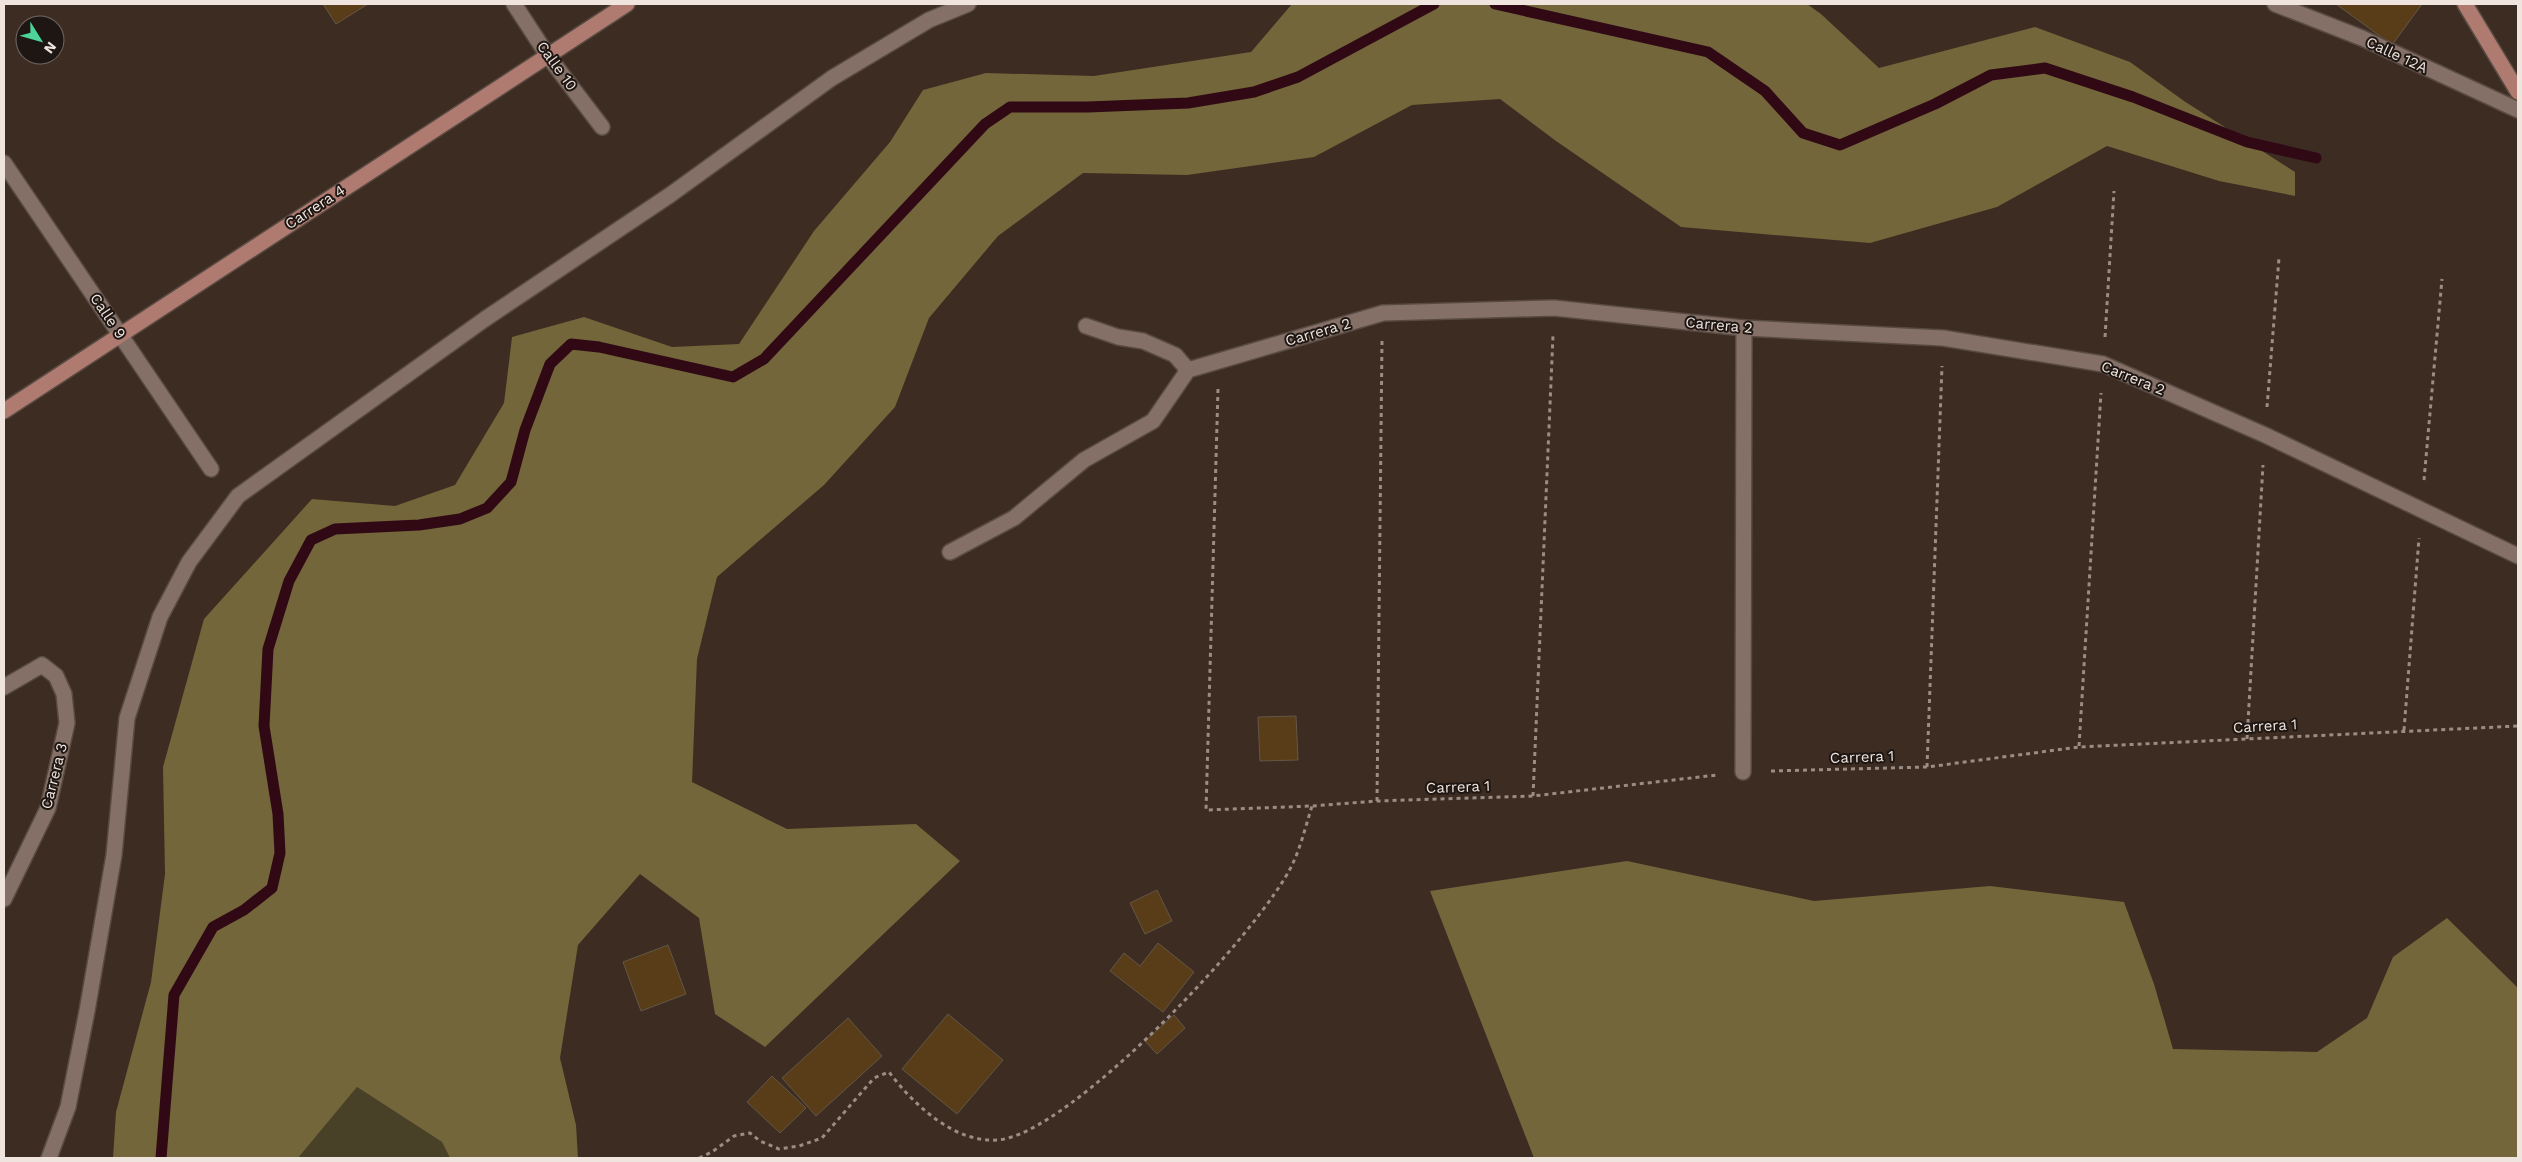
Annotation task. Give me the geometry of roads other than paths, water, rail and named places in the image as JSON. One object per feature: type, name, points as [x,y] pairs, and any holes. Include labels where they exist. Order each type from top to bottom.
[{"type":"main road","name":"Carrera 4","points":[[4,410],[627,4]]},
{"type":"main road","points":[[2465,4],[2518,92]]},
{"type":"street","name":"Calle 10","points":[[514,4],[548,56],[602,126]]},
{"type":"street","points":[[48,1158],[68,1107],[87,1010],[114,855],[127,718],[160,617],[188,562],[238,496],[485,319],[670,195],[832,78],[930,20],[968,4]]},
{"type":"street","name":"Calle 12A","points":[[2275,4],[2362,38],[2518,110]]},
{"type":"street","name":"Calle 9","points":[[4,163],[211,469]]},
{"type":"street","name":"Carrera 2","points":[[1188,370],[1383,313],[1554,308],[1744,328],[1943,338],[2103,364],[2265,434],[2518,556]]},
{"type":"street","points":[[950,552],[1014,518],[1084,460],[1153,421],[1188,370],[1175,355],[1143,341],[1118,337],[1086,326]]},
{"type":"street","points":[[1743,772],[1744,328]]},
{"type":"street","name":"Carrera 3","points":[[4,687],[42,665],[56,676],[64,694],[67,723],[48,808],[4,899]]},
{"type":"waterway","points":[[161,1158],[174,995],[213,927],[244,910],[272,888],[280,853],[278,814],[264,726],[268,649],[289,581],[311,540],[335,529],[419,525],[460,519],[487,508],[511,482],[525,430],[550,364],[571,344],[599,347],[733,377],[764,359],[985,124],[1010,107],[1088,107],[1188,103],[1254,92],[1298,77],[1434,4]]},
{"type":"waterway","points":[[1495,4],[1708,52],[1765,91],[1803,133],[1840,145],[1935,104],[1991,75],[2045,68],[2133,97],[2247,142],[2316,158]]}]
